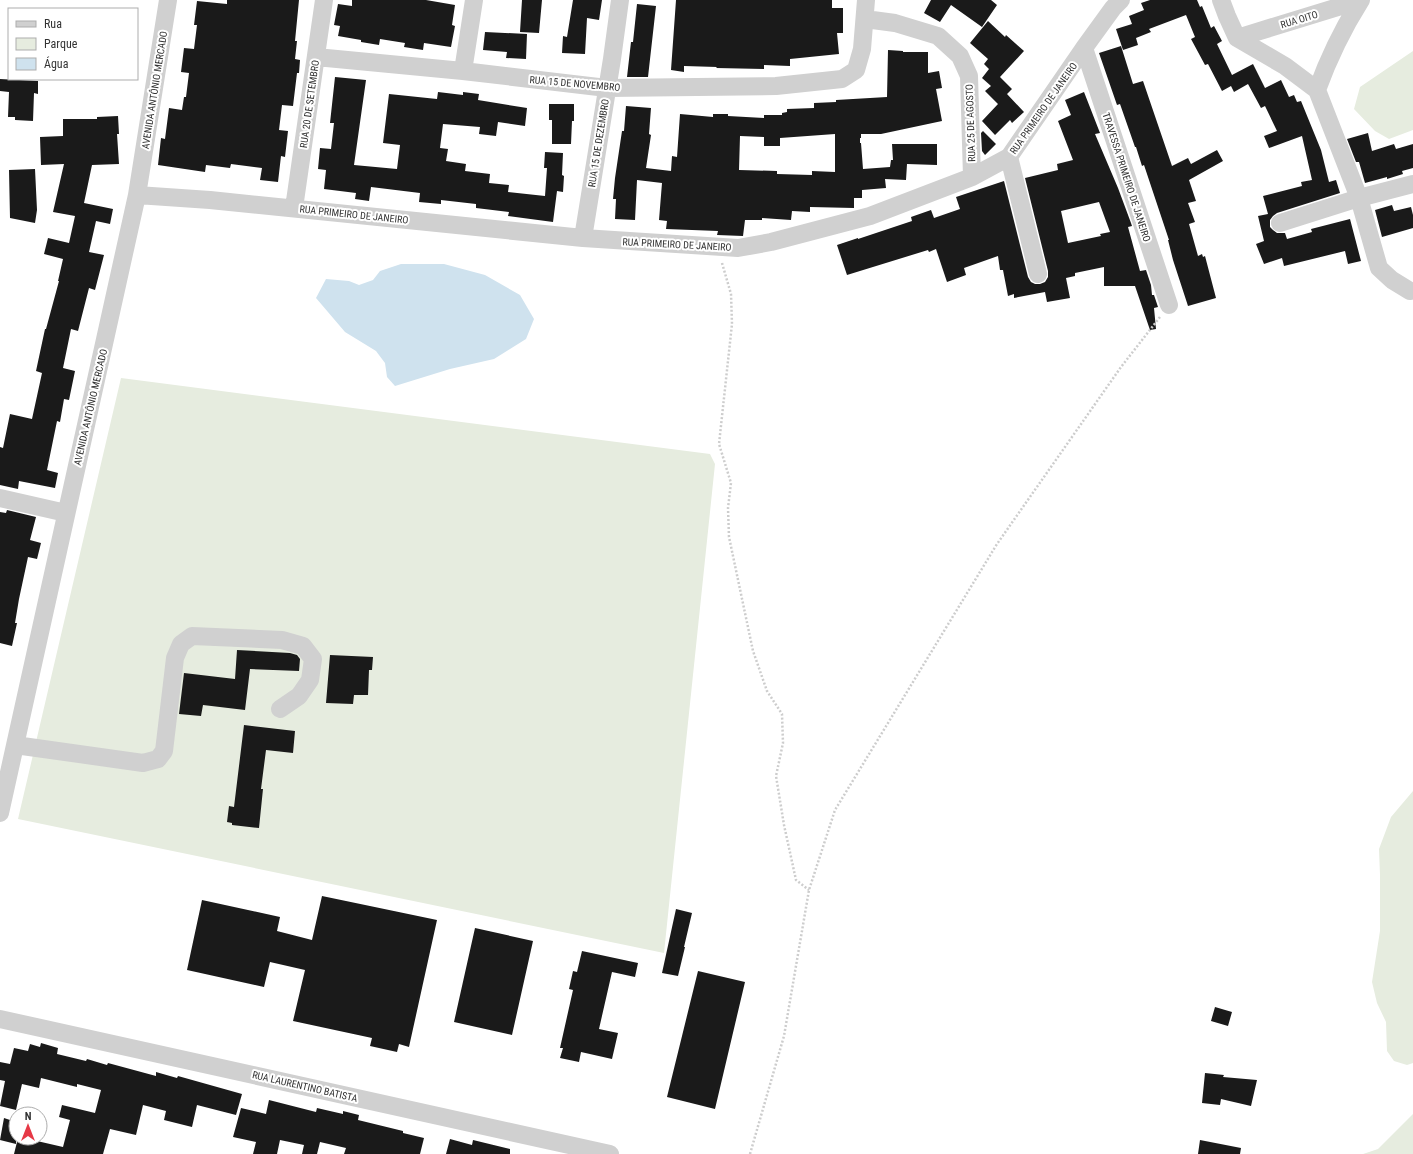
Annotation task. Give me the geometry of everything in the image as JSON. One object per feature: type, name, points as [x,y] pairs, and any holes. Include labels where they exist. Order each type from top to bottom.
[{"type":"street","name":"AVENIDA ANTÔNIO MERCADO","points":[[0,812],[9,753],[66,514],[137,195],[168,0]]},
{"type":"street","name":"RUA 20 DE SETEMBRO","points":[[294,208],[324,0]]},
{"type":"street","points":[[463,71],[474,0]]},
{"type":"street","name":"RUA 15 DE DEZEMBRO","points":[[583,238],[620,0]]},
{"type":"street","points":[[865,19],[866,0]]},
{"type":"street","name":"RUA PRIMEIRO DE JANEIRO","points":[[137,195],[294,208],[583,238],[738,248],[771,242],[870,216],[972,177],[1009,158],[1084,48],[1113,8],[1121,0]]},
{"type":"street","points":[[1221,0],[1237,38],[1285,66],[1317,90],[1359,198],[1379,268],[1392,280],[1410,291]]},
{"type":"street","name":"RUA OITO","points":[[1237,38],[1361,0],[1349,18],[1333,49],[1317,90]]},
{"type":"street","name":"RUA 15 DE NOVEMBRO","points":[[316,57],[463,71],[607,88],[776,86],[842,79],[856,70],[862,49],[865,19]]},
{"type":"street","name":"RUA 25 DE AGOSTO","points":[[865,19],[896,23],[938,36],[960,56],[969,76],[972,177]]},
{"type":"street","name":"TRAVESSA PRIMEIRO DE JANEIRO","points":[[1084,48],[1169,305]]},
{"type":"street","points":[[1009,158],[1038,274]]},
{"type":"street","points":[[1280,223],[1359,198],[1413,184]]},
{"type":"street","points":[[0,498],[66,514]]},
{"type":"street","points":[[9,753],[143,763],[158,759],[164,751],[176,658],[181,644],[192,636],[282,640],[303,646],[312,659],[310,680],[299,696],[280,709]]},
{"type":"street","name":"RUA LAURENTINO BATISTA","points":[[0,1018],[610,1154]]},
{"type":"path","points":[[718,247],[731,294],[732,324],[719,444],[731,483],[728,508],[729,537],[752,650],[767,691],[782,714],[783,743],[776,776],[784,825],[796,880],[809,890]]},
{"type":"path","points":[[750,1154],[784,1036],[809,890],[835,810],[997,544],[1121,367],[1169,305]]},
{"type":"green space","points":[[1413,51],[1413,130],[1389,139],[1375,131],[1354,109],[1360,87]]},
{"type":"green space","points":[[121,378],[710,454],[715,464],[664,953],[18,819]]},
{"type":"green space","points":[[1413,791],[1413,1063],[1407,1065],[1394,1061],[1387,1051],[1386,1022],[1377,1003],[1372,982],[1380,931],[1379,849],[1391,817]]},
{"type":"green space","points":[[1413,1114],[1413,1154],[1363,1154],[1378,1149]]},
{"type":"water","points":[[401,264],[444,264],[485,275],[520,295],[534,319],[526,339],[494,359],[450,369],[395,386],[387,377],[385,363],[376,351],[345,332],[316,298],[326,279],[349,281],[359,285],[373,280],[380,271]]},
{"type":"building","points":[[227,0],[299,0],[295,41],[297,41],[295,59],[300,60],[299,73],[297,73],[293,106],[282,105],[279,130],[288,131],[285,157],[281,156],[278,182],[260,180],[262,168],[231,164],[230,168],[206,165],[205,172],[158,165],[161,138],[165,139],[169,108],[182,110],[184,97],[186,97],[189,73],[181,72],[184,48],[194,49],[197,25],[194,25],[197,1],[227,4]]},
{"type":"building","points":[[352,0],[426,0],[455,5],[452,25],[455,26],[451,47],[424,43],[423,50],[404,47],[405,43],[380,39],[379,45],[338,36],[340,26],[334,25],[338,4],[352,6]]},
{"type":"building","points":[[522,0],[542,0],[539,33],[520,32]]},
{"type":"building","points":[[573,0],[602,0],[599,20],[587,18],[585,54],[562,53],[563,36],[567,37]]},
{"type":"building","points":[[676,0],[832,0],[832,8],[843,8],[843,33],[837,33],[839,54],[790,59],[790,66],[764,65],[764,69],[684,66],[684,72],[671,70]]},
{"type":"building","points":[[931,0],[991,0],[997,5],[982,27],[951,5],[940,22],[924,13]]},
{"type":"building","points":[[1150,0],[1197,0],[1200,7],[1202,6],[1211,28],[1214,26],[1222,41],[1217,44],[1232,75],[1253,64],[1265,88],[1281,80],[1289,97],[1294,95],[1297,102],[1301,101],[1321,150],[1329,182],[1336,180],[1340,193],[1277,213],[1270,220],[1270,227],[1277,233],[1285,233],[1287,239],[1312,232],[1311,229],[1350,219],[1361,261],[1348,264],[1345,251],[1284,266],[1282,258],[1264,264],[1256,244],[1264,241],[1258,216],[1268,214],[1263,196],[1302,186],[1301,182],[1312,180],[1302,136],[1269,148],[1264,136],[1277,131],[1265,106],[1261,108],[1248,84],[1234,92],[1231,86],[1222,91],[1208,64],[1205,65],[1191,39],[1195,37],[1186,15],[1149,29],[1151,32],[1136,38],[1138,45],[1123,50],[1116,29],[1132,24],[1129,16],[1144,10],[1141,3]]},
{"type":"building","points":[[637,4],[656,6],[648,77],[627,77]]},
{"type":"building","points":[[988,21],[1005,37],[1006,35],[1024,51],[1000,77],[1012,89],[1007,94],[1024,112],[1012,123],[1010,120],[995,135],[982,121],[998,104],[985,91],[991,86],[982,78],[989,69],[984,64],[988,59],[970,43]]},
{"type":"building","points":[[485,32],[527,34],[526,59],[506,58],[507,52],[483,50]]},
{"type":"building","points":[[1121,46],[1133,84],[1143,81],[1172,166],[1188,158],[1191,164],[1217,150],[1223,161],[1189,180],[1196,201],[1188,203],[1195,222],[1189,224],[1198,256],[1202,254],[1203,257],[1205,256],[1216,298],[1188,306],[1173,260],[1169,240],[1144,165],[1142,166],[1120,104],[1117,105],[1099,53]]},
{"type":"building","points":[[888,50],[903,52],[928,52],[928,73],[939,71],[942,88],[936,89],[942,121],[881,134],[861,134],[860,143],[863,169],[890,167],[891,160],[893,160],[892,144],[937,144],[937,165],[907,164],[906,180],[885,179],[886,188],[862,190],[862,198],[854,198],[854,208],[810,207],[810,212],[792,211],[791,220],[762,218],[762,220],[745,220],[743,236],[717,235],[718,231],[666,229],[667,221],[659,220],[662,183],[637,180],[635,220],[615,219],[616,199],[613,199],[615,178],[622,131],[624,131],[626,106],[651,108],[649,134],[651,135],[646,168],[671,171],[672,156],[677,157],[680,114],[713,117],[713,114],[728,114],[728,116],[764,118],[764,115],[782,115],[782,113],[787,112],[787,109],[814,108],[814,103],[887,97]],"holes":[[[835,134],[835,172],[812,171],[812,175],[777,174],[777,171],[739,170],[740,136],[764,137],[764,146],[780,146],[780,138]]]},
{"type":"building","points":[[335,77],[366,80],[354,165],[397,169],[400,145],[383,143],[389,94],[437,99],[438,92],[463,95],[463,92],[479,94],[478,100],[527,108],[525,126],[498,122],[496,136],[479,134],[480,127],[443,124],[440,148],[448,149],[446,161],[466,164],[465,171],[490,174],[489,183],[509,185],[508,192],[545,196],[547,168],[544,168],[545,152],[563,153],[563,192],[557,191],[553,222],[508,216],[509,212],[476,208],[476,204],[441,200],[441,204],[419,202],[420,193],[371,187],[369,201],[355,199],[356,193],[324,189],[326,170],[318,169],[320,148],[331,149],[334,123],[330,123]]},
{"type":"building","points":[[0,79],[38,81],[38,94],[34,93],[33,121],[15,120],[15,117],[8,117],[9,92],[0,91]]},
{"type":"building","points":[[1084,92],[1100,133],[1095,134],[1132,226],[1128,227],[1140,271],[1146,270],[1151,285],[1152,295],[1154,295],[1158,307],[1154,308],[1156,329],[1150,330],[1135,286],[1104,286],[1104,267],[1075,273],[1075,276],[1066,278],[1070,298],[1047,302],[1045,292],[1014,298],[1014,294],[1008,296],[1003,270],[1000,270],[998,256],[964,268],[966,275],[947,282],[936,249],[929,252],[928,250],[847,275],[837,245],[912,221],[911,217],[931,210],[934,218],[960,209],[956,197],[1004,181],[1028,277],[1031,282],[1035,284],[1045,282],[1048,277],[1048,271],[1025,178],[1058,170],[1057,164],[1073,160],[1058,121],[1071,115],[1065,100]],"holes":[[[1099,202],[1110,232],[1100,234],[1101,236],[1068,243],[1061,211]]]},
{"type":"building","points":[[549,104],[574,104],[574,121],[572,121],[571,144],[552,144],[552,120],[549,120]]},
{"type":"building","points":[[118,116],[119,134],[117,134],[119,164],[92,165],[84,203],[113,209],[110,224],[96,221],[89,252],[104,255],[95,290],[89,288],[78,331],[71,329],[63,368],[75,371],[69,400],[64,399],[60,422],[57,421],[47,470],[58,473],[55,488],[19,481],[18,489],[0,485],[0,447],[3,448],[10,414],[32,419],[42,373],[36,371],[45,329],[59,281],[63,259],[44,254],[48,238],[69,243],[75,216],[53,212],[64,164],[41,165],[40,137],[63,136],[63,119],[97,119],[97,117]]},
{"type":"building","points":[[983,131],[996,144],[985,155],[982,151],[981,133]]},
{"type":"building","points":[[1368,133],[1372,151],[1394,144],[1396,149],[1413,144],[1413,168],[1402,171],[1403,174],[1387,179],[1387,177],[1365,183],[1359,162],[1356,162],[1347,139]]},
{"type":"building","points":[[35,169],[37,210],[35,223],[10,218],[9,170]]},
{"type":"building","points":[[1392,205],[1394,211],[1411,207],[1413,215],[1413,228],[1382,237],[1375,210]]},
{"type":"building","points":[[7,510],[36,517],[30,540],[41,543],[37,559],[28,557],[19,599],[15,623],[17,623],[12,646],[0,643],[0,512],[6,513]]},
{"type":"building","points":[[237,650],[290,653],[297,655],[300,659],[299,671],[250,669],[245,710],[203,705],[201,716],[179,714],[184,673],[235,679]]},
{"type":"building","points":[[330,655],[373,657],[372,670],[369,670],[368,695],[354,695],[353,704],[326,703]]},
{"type":"building","points":[[244,725],[295,731],[293,753],[266,750],[261,789],[263,789],[259,828],[232,825],[232,823],[227,822],[229,806],[234,807]]},
{"type":"building","points":[[322,896],[437,920],[409,1047],[399,1044],[397,1052],[370,1046],[372,1038],[293,1021],[305,970],[270,962],[264,987],[187,970],[202,900],[280,917],[277,931],[312,940]]},
{"type":"building","points":[[676,909],[692,913],[678,976],[662,973]]},
{"type":"building","points":[[475,928],[533,941],[512,1035],[454,1022]]},
{"type":"building","points":[[582,951],[638,963],[635,977],[612,972],[599,1029],[618,1033],[612,1059],[581,1052],[579,1062],[560,1058],[563,1048],[560,1048],[573,990],[569,989],[573,971],[577,972]]},
{"type":"building","points":[[698,971],[745,982],[715,1109],[667,1097]]},
{"type":"building","points":[[1215,1007],[1232,1012],[1228,1026],[1211,1021]]},
{"type":"building","points":[[41,1043],[58,1048],[57,1054],[86,1061],[87,1059],[107,1065],[108,1063],[156,1076],[156,1072],[177,1078],[178,1076],[242,1094],[236,1115],[197,1105],[192,1127],[164,1120],[166,1111],[143,1105],[136,1135],[110,1129],[103,1154],[14,1154],[16,1146],[48,1146],[48,1144],[63,1147],[70,1120],[59,1117],[62,1105],[95,1113],[101,1090],[77,1084],[77,1087],[41,1078],[39,1088],[22,1084],[17,1106],[8,1106],[8,1108],[0,1106],[5,1081],[0,1080],[0,1062],[10,1064],[14,1048],[28,1051],[30,1044],[40,1047]]},
{"type":"building","points":[[1205,1073],[1224,1075],[1223,1077],[1257,1080],[1251,1106],[1221,1099],[1220,1105],[1202,1103]]},
{"type":"building","points":[[269,1100],[316,1112],[317,1108],[343,1114],[343,1111],[359,1115],[358,1120],[403,1131],[403,1133],[424,1138],[420,1154],[344,1154],[346,1148],[320,1142],[317,1154],[302,1154],[304,1145],[280,1140],[277,1154],[253,1154],[256,1142],[233,1137],[241,1108],[266,1114]]},
{"type":"building","points":[[4,1118],[8,1119],[8,1142],[0,1140]]},
{"type":"building","points":[[450,1139],[472,1145],[473,1140],[510,1149],[510,1154],[446,1154]]},
{"type":"building","points":[[1200,1140],[1241,1148],[1240,1154],[1198,1154]]}]
